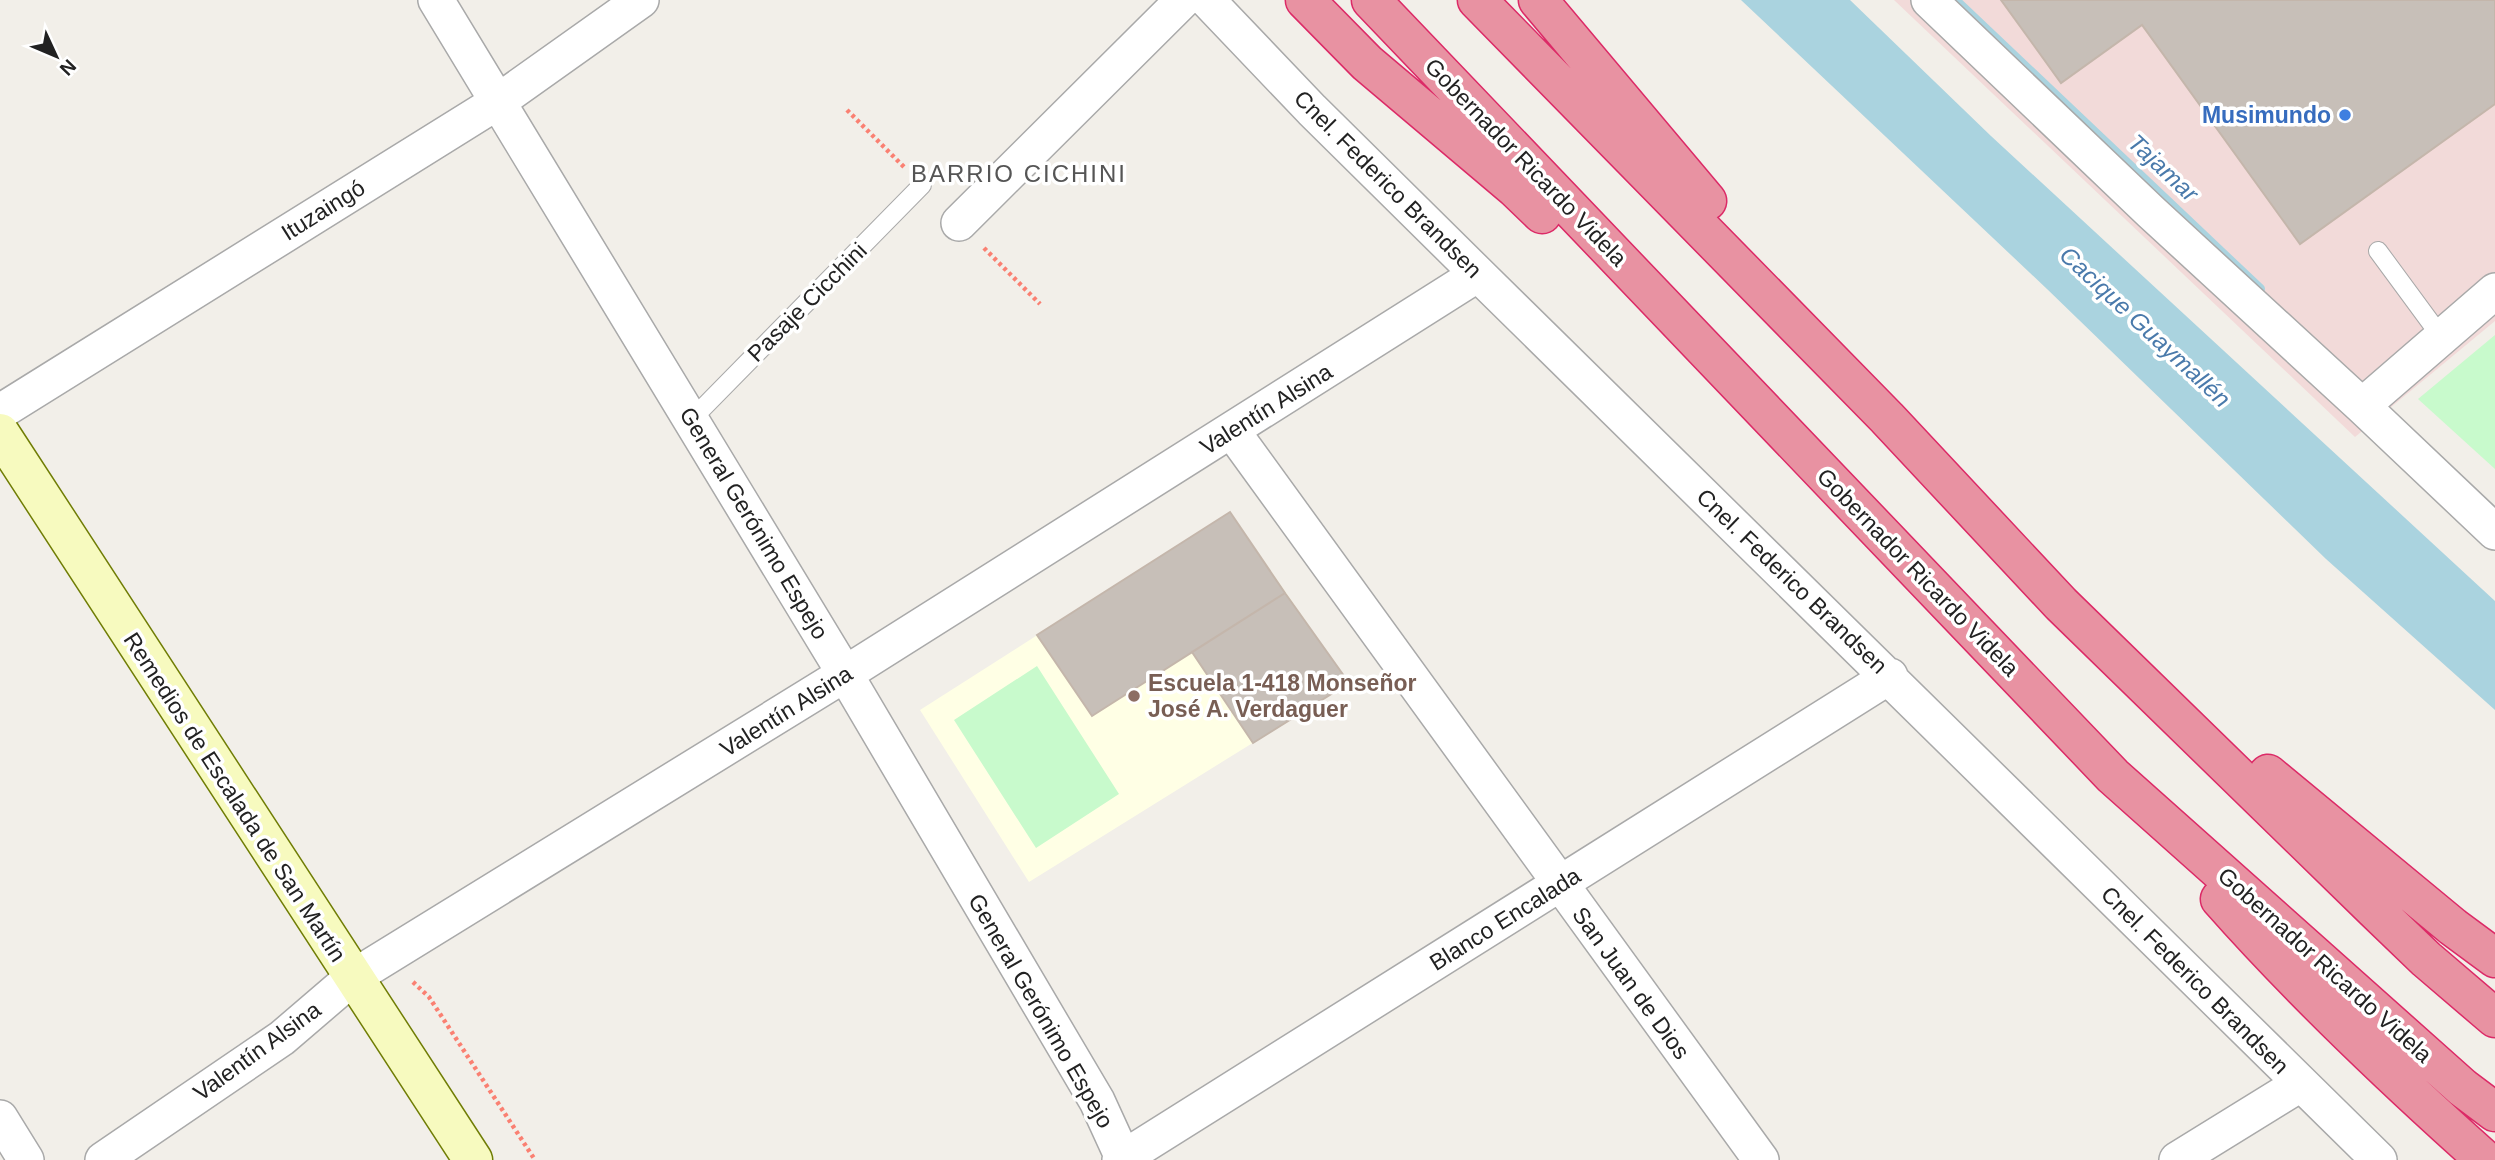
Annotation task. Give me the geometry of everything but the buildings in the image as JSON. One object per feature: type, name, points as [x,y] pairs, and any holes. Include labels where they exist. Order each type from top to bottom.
[{"type":"highway","points":[[1305,0],[1367,63],[1515,188],[1928,583]]},
{"type":"highway","name":"Gobernador Ricardo Videla","points":[[1371,0],[2113,776],[2454,1080],[2495,1112]]},
{"type":"highway","points":[[1477,0],[1887,418],[2061,604],[2426,959],[2495,1018]]},
{"type":"highway","points":[[1538,0],[1887,418]]},
{"type":"highway","points":[[2061,604],[2453,927],[2495,958]]},
{"type":"highway","points":[[2113,776],[2259,943],[2379,1065],[2485,1160]]},
{"type":"street","name":"General Gerónimo Espejo","points":[[436,0],[845,674],[1097,1101],[1123,1159]]},
{"type":"street","name":"Ituzaingó","points":[[0,412],[499,101],[641,0]]},
{"type":"street","points":[[959,223],[1183,0]]},
{"type":"street","name":"Cnel. Federico Brandsen","points":[[1207,0],[1312,110],[2379,1160]]},
{"type":"street","points":[[1928,0],[2495,532]]},
{"type":"street","name":"Valentín Alsina","points":[[103,1160],[282,1038],[352,978],[845,674],[1478,274]]},
{"type":"street","points":[[2362,406],[2495,291]]},
{"type":"street","name":"San Juan de Dios","points":[[1232,431],[1760,1160]]},
{"type":"street","name":"Remedios de Escalada de San Martín","points":[[0,433],[472,1160]]},
{"type":"street","name":"Blanco Encalada","points":[[1123,1159],[1890,676]]},
{"type":"street","points":[[2177,1160],[2300,1084]]},
{"type":"street","points":[[0,1118],[26,1160]]},
{"type":"lane","name":"Pasaje Cicchini","points":[[692,419],[922,186]]},
{"type":"lane","points":[[2378,251],[2442,338]]},
{"type":"shaded area","points":[[1894,0],[2495,0],[2495,321],[2355,437]]},
{"type":"shaded area","name":"Escuela 1-418 Monseñor José A. Verdaguer","points":[[1230,512],[1349,683],[1029,882],[920,710]]},
{"type":"green space","points":[[2495,335],[2495,469],[2418,399]]},
{"type":"green space","points":[[1037,666],[1119,794],[1036,848],[954,720]]},
{"type":"water","name":"Cacique Guaymallén","points":[[1741,0],[1850,0],[1991,136],[2495,601],[2495,710],[2326,559],[2047,289]]},
{"type":"waterway","name":"Tajamar","points":[[1955,0],[2260,289]]},
{"type":"place","name":"Musimundo","points":[[2345,115]]},
{"type":"place","name":"Escuela 1-418 Monseñor José A. Verdaguer","points":[[1134,696]]},
{"type":"district","name":"BARRIO CICHINI","points":[[1019,174]]}]
